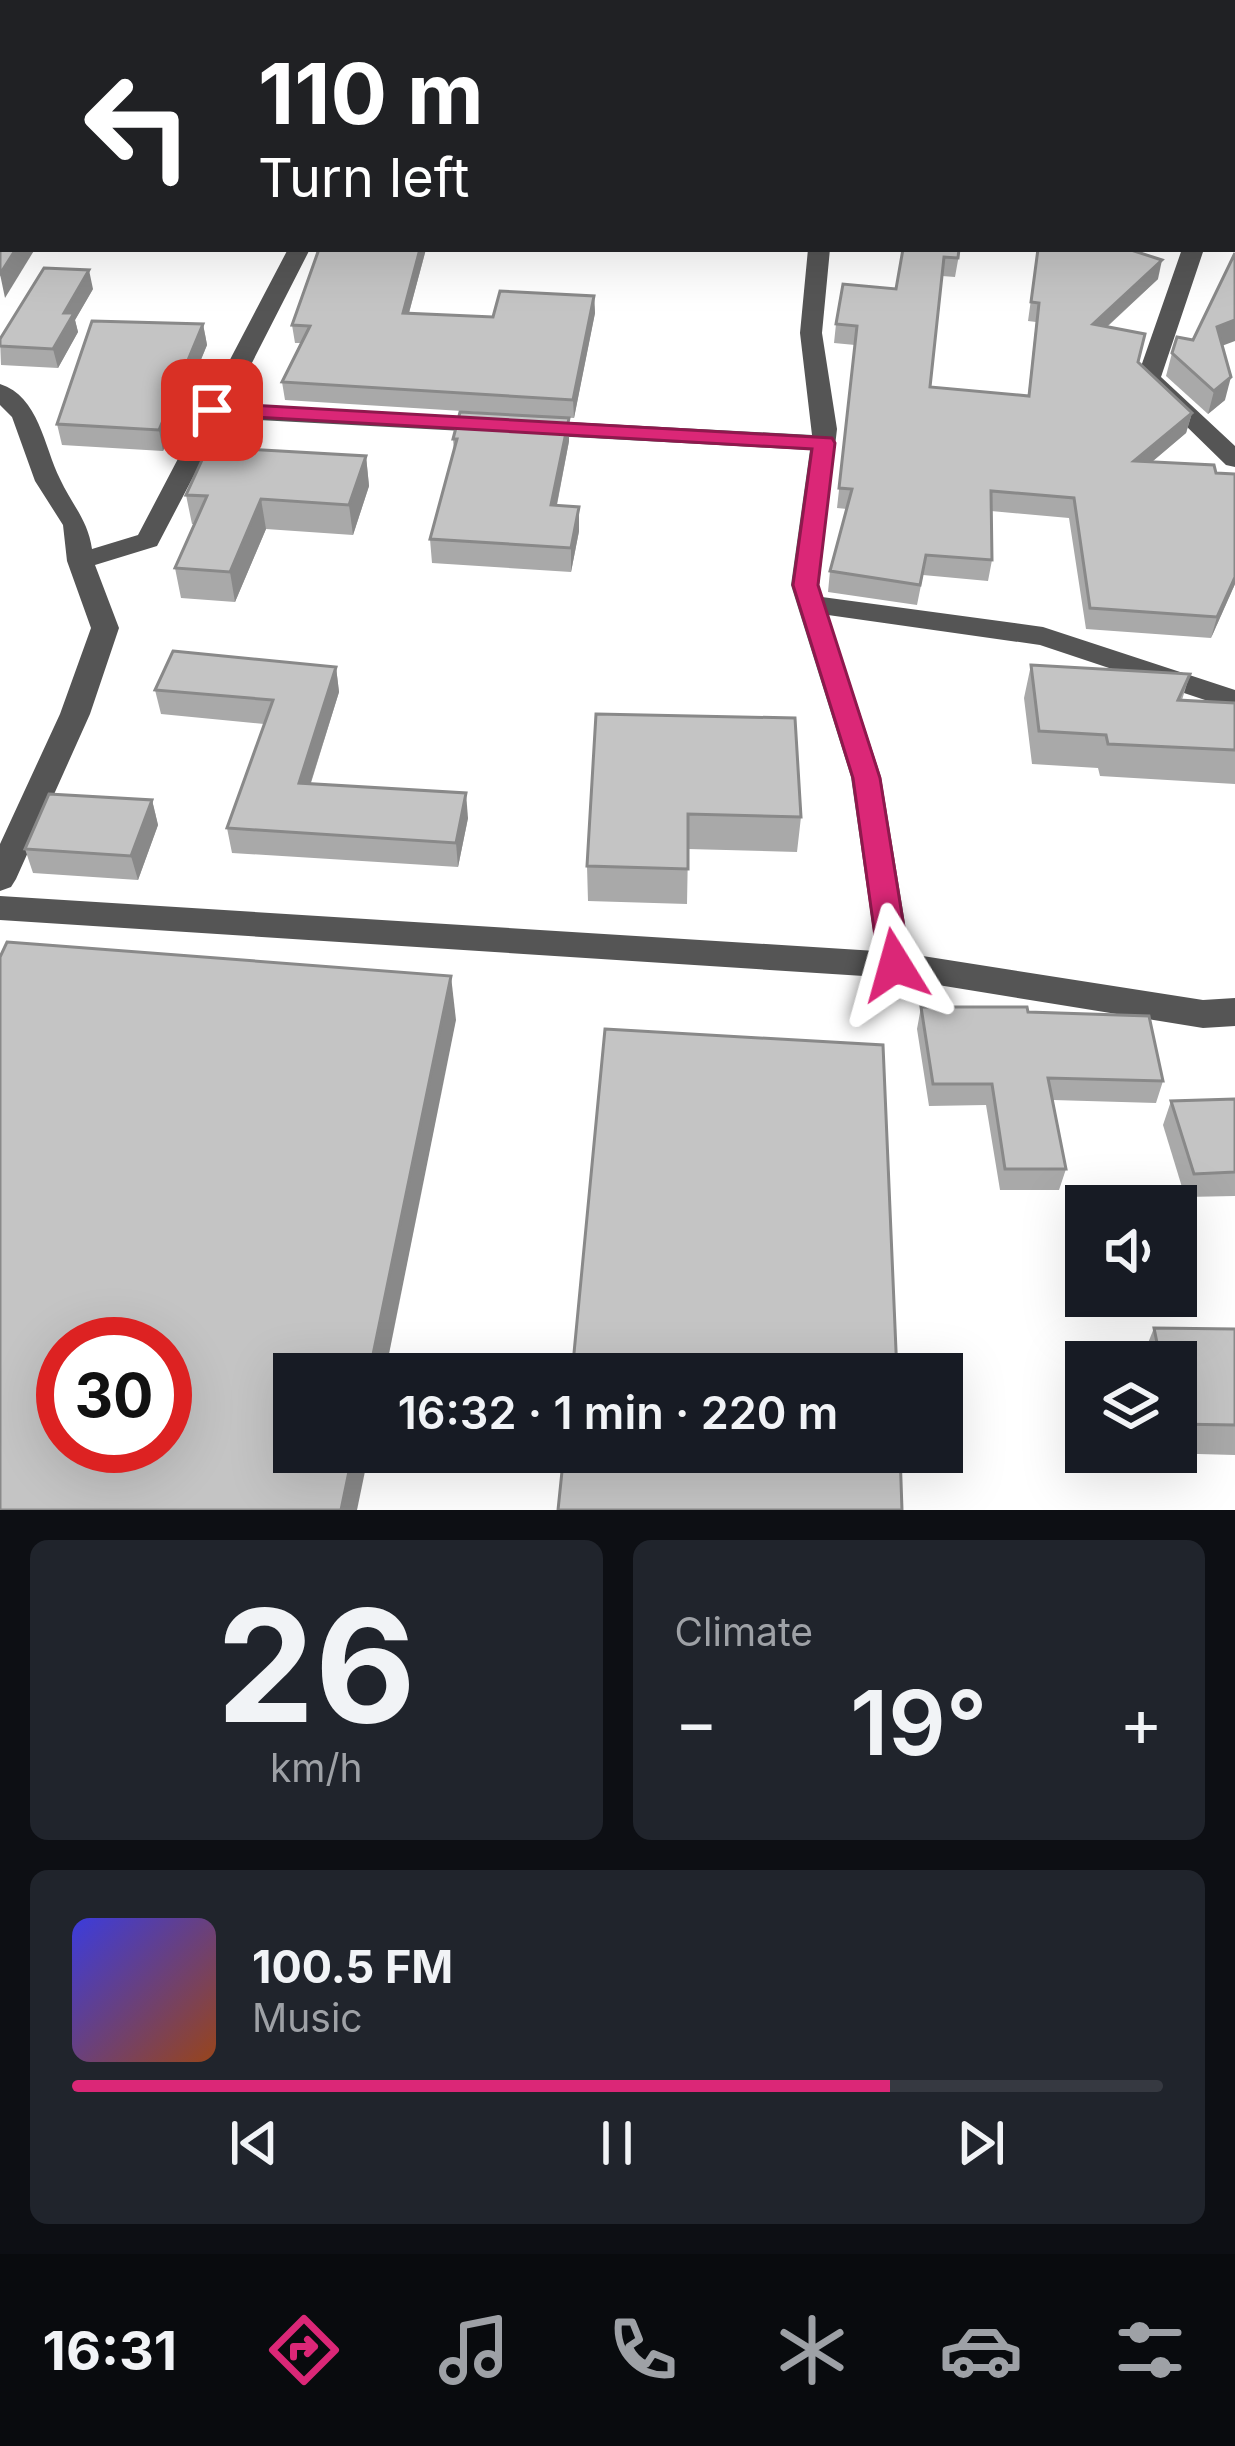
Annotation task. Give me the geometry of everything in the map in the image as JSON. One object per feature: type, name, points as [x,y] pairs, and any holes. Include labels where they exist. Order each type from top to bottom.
[{"type":"street","points":[[80,561],[148,540],[296,252]]},
{"type":"street","points":[[819,252],[811,333],[824,443],[806,585],[866,778],[895,965]]},
{"type":"street","points":[[1192,252],[1149,378],[1232,454]]},
{"type":"street","points":[[0,392],[23,415],[48,481],[76,525],[80,561],[105,628],[75,714],[0,879]]},
{"type":"street","points":[[212,410],[824,443]]},
{"type":"street","points":[[812,604],[1042,636],[1235,700]]},
{"type":"street","points":[[0,908],[895,965],[1203,1014],[1235,1012]]},
{"type":"building","points":[[0,252],[14,252],[0,274]]},
{"type":"building","points":[[318,252],[419,252],[403,313],[493,317],[500,291],[594,296],[573,400],[282,382],[310,326],[292,325]]},
{"type":"building","points":[[902,252],[959,252],[958,258],[944,257],[930,387],[1029,396],[1039,303],[1031,302],[1038,252],[1137,252],[1162,260],[1093,324],[1145,334],[1138,362],[1192,413],[1134,461],[1214,465],[1216,473],[1235,474],[1235,577],[1217,617],[1090,608],[1074,498],[991,491],[992,560],[926,555],[920,585],[830,571],[852,489],[839,488],[857,326],[836,324],[843,284],[896,289]]},
{"type":"building","points":[[1235,253],[1235,320],[1217,327],[1231,377],[1214,391],[1172,353],[1177,337],[1193,340]]},
{"type":"building","points":[[44,268],[89,270],[64,313],[74,313],[53,349],[0,346],[0,339]]},
{"type":"building","points":[[92,321],[203,324],[159,430],[57,424]]},
{"type":"building","points":[[460,412],[569,418],[551,505],[579,507],[571,548],[430,539]]},
{"type":"building","points":[[208,447],[366,456],[349,505],[261,499],[230,572],[175,568],[207,496],[186,495]]},
{"type":"building","points":[[173,651],[336,667],[299,783],[466,793],[456,843],[227,828],[273,700],[155,690]]},
{"type":"building","points":[[1031,665],[1190,674],[1178,700],[1235,703],[1235,750],[1108,744],[1106,735],[1039,731]]},
{"type":"building","points":[[596,714],[795,718],[801,817],[688,814],[688,869],[587,866]]},
{"type":"building","points":[[49,794],[152,800],[131,856],[25,849]]},
{"type":"building","points":[[7,942],[451,976],[373,1353],[273,1353],[273,1473],[349,1473],[341,1510],[0,1510],[0,957]]},
{"type":"building","points":[[921,1007],[1027,1007],[1028,1012],[1149,1016],[1163,1081],[1048,1078],[1066,1169],[1005,1169],[992,1084],[933,1084]]},
{"type":"building","points":[[605,1029],[883,1045],[896,1353],[574,1353]]},
{"type":"building","points":[[1235,1099],[1235,1172],[1194,1174],[1171,1101]]},
{"type":"building","points":[[1154,1328],[1235,1329],[1235,1425],[1197,1424],[1197,1341],[1157,1341]]},
{"type":"building","points":[[562,1473],[901,1473],[902,1510],[558,1510]]},
{"type":"route","points":[[212,410],[824,443],[806,585],[866,778],[895,965]]}]
